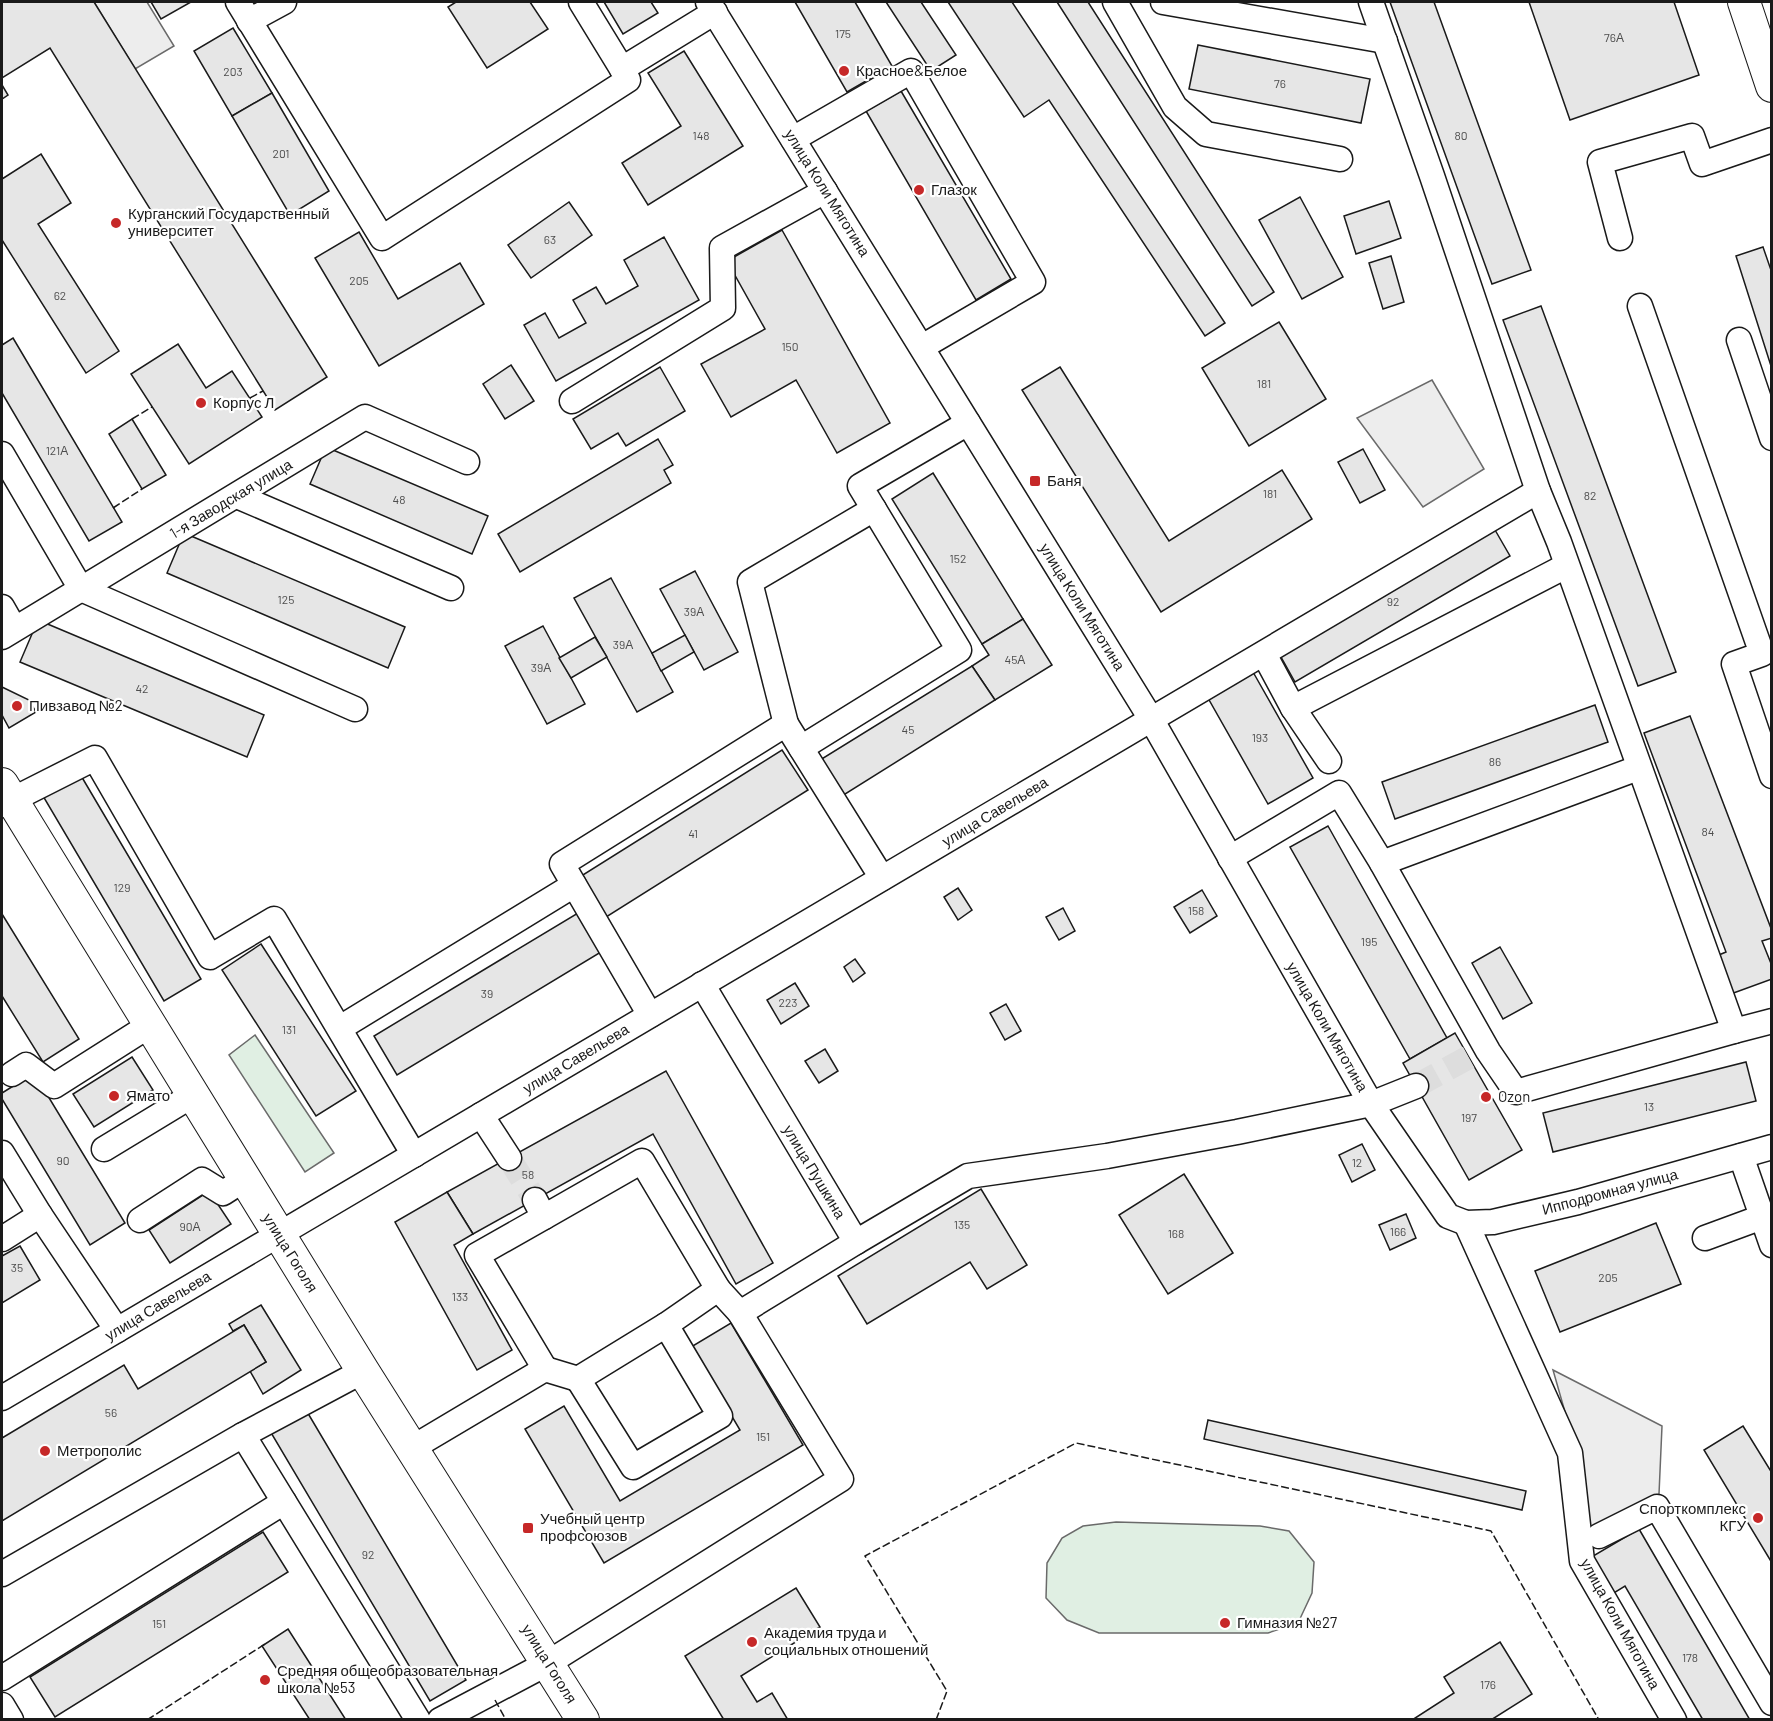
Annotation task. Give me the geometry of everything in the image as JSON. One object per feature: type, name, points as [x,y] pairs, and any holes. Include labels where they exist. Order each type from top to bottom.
[{"type":"main road","points":[[1744,2],[1772,86]]},
{"type":"main road","name":"улица Гоголя","points":[[5,796],[583,1719]]},
{"type":"street","points":[[284,2],[243,11],[382,238],[628,80],[581,2]]},
{"type":"street","points":[[1116,2],[1176,107],[1206,134],[1340,159]]},
{"type":"street","points":[[1164,2],[1385,40]]},
{"type":"street","points":[[1371,2],[1538,491],[1734,1031]]},
{"type":"street","points":[[622,69],[711,7]]},
{"type":"street","name":"улица Коли Мяготина","points":[[711,7],[1151,719],[1371,1104],[1457,1220],[1570,1454],[1582,1561],[1674,1719]]},
{"type":"street","points":[[793,139],[911,71],[1033,282],[921,347]]},
{"type":"street","points":[[1620,238],[1600,162],[1692,136],[1702,164],[1772,140]]},
{"type":"street","points":[[572,401],[723,308],[722,248],[825,191]]},
{"type":"street","points":[[1640,306],[1762,654],[1734,664],[1772,776]]},
{"type":"street","points":[[1739,340],[1772,438]]},
{"type":"street","name":"1-я Заводская улица","points":[[8,632],[365,417],[467,462]]},
{"type":"street","points":[[801,748],[959,650],[860,486],[968,423]]},
{"type":"street","points":[[2,454],[81,589],[355,709]]},
{"type":"street","name":"улица Савельева","points":[[2,1398],[1538,491]]},
{"type":"street","points":[[237,496],[451,588]]},
{"type":"street","points":[[874,509],[750,582],[786,724],[882,878]]},
{"type":"street","points":[[1293,708],[1566,566]]},
{"type":"street","points":[[2,607],[8,632]]},
{"type":"street","points":[[1264,654],[1293,708],[1329,761]]},
{"type":"street","points":[[650,1015],[562,864],[786,724]]},
{"type":"street","points":[[5,796],[95,758],[210,957],[274,919],[414,1155]]},
{"type":"street","points":[[1382,862],[1638,768]]},
{"type":"street","points":[[1230,858],[1339,793],[1382,862],[1479,1054],[1516,1092],[1772,1021]]},
{"type":"street","points":[[340,1028],[574,885]]},
{"type":"street","name":"улица Пушкина","points":[[702,984],[856,1242]]},
{"type":"street","points":[[5,1071],[26,1065],[54,1086],[150,1025]]},
{"type":"street","points":[[740,1312],[968,1176],[1107,1156],[1237,1132],[1371,1104],[1416,1086]]},
{"type":"street","points":[[104,1149],[193,1095]]},
{"type":"street","points":[[481,1115],[510,1158]]},
{"type":"street","name":"Ипподромная улица","points":[[1457,1220],[1493,1222],[1578,1202],[1772,1147]]},
{"type":"street","points":[[2,1153],[40,1215],[117,1330]]},
{"type":"street","points":[[1741,1156],[1772,1245]]},
{"type":"street","points":[[440,1719],[548,1663],[841,1479],[740,1312],[718,1289],[642,1161],[539,1208],[477,1255],[545,1369],[578,1379],[633,1467],[720,1416],[666,1325]]},
{"type":"street","points":[[140,1220],[202,1180],[223,1193],[245,1179]]},
{"type":"street","points":[[2,1239],[40,1215]]},
{"type":"street","points":[[1705,1238],[1762,1217]]},
{"type":"street","points":[[578,1379],[666,1325],[718,1289]]},
{"type":"street","points":[[412,1448],[545,1369]]},
{"type":"street","points":[[2,1574],[243,1435],[363,1371]]},
{"type":"street","points":[[243,1435],[418,1719]]},
{"type":"street","points":[[2,1678],[284,1502]]},
{"type":"street","points":[[1599,1536],[1657,1507],[1772,1703]]},
{"type":"street","points":[[2,1705],[10,1719]]},
{"type":"green space","points":[[255,1035],[334,1153],[305,1172],[229,1055]]},
{"type":"green space","points":[[1116,1522],[1260,1526],[1289,1531],[1314,1562],[1312,1593],[1298,1623],[1268,1633],[1099,1633],[1067,1620],[1046,1598],[1047,1563],[1062,1538],[1083,1526]]},
{"type":"shaded area","points":[[94,2],[147,2],[174,46],[135,69]]},
{"type":"shaded area","points":[[1432,380],[1484,469],[1423,507],[1357,418]]},
{"type":"shaded area","points":[[1553,1370],[1662,1426],[1659,1494],[1586,1531],[1577,1454]]},
{"type":"building","points":[[2,2],[94,2],[327,377],[275,410],[50,48],[2,78]]},
{"type":"building","points":[[151,2],[191,2],[161,19]]},
{"type":"building","points":[[456,2],[530,2],[548,29],[487,68],[448,7]]},
{"type":"building","points":[[604,2],[651,2],[658,13],[623,34]]},
{"type":"building","points":[[795,2],[855,2],[892,66],[847,92]]},
{"type":"building","points":[[886,2],[921,2],[956,55],[931,71]]},
{"type":"building","points":[[948,2],[1012,2],[1225,323],[1205,336],[1049,100],[1024,117]]},
{"type":"building","points":[[1057,2],[1088,2],[1274,292],[1252,306]]},
{"type":"building","points":[[1390,2],[1434,2],[1531,270],[1492,284]]},
{"type":"building","points":[[1529,2],[1674,2],[1699,75],[1570,120]]},
{"type":"building","points":[[233,28],[272,93],[232,116],[194,51]]},
{"type":"building","points":[[1198,45],[1370,79],[1361,123],[1189,89]]},
{"type":"building","points":[[684,51],[743,146],[648,205],[622,163],[681,126],[648,73]]},
{"type":"building","points":[[2,85],[8,95],[2,99]]},
{"type":"building","points":[[901,91],[1011,279],[976,300],[866,111]]},
{"type":"building","points":[[272,93],[329,191],[290,215],[232,116]]},
{"type":"building","points":[[41,154],[71,203],[38,224],[119,351],[86,373],[2,240],[2,179]]},
{"type":"building","points":[[1300,197],[1343,277],[1302,299],[1259,220]]},
{"type":"building","points":[[1389,201],[1401,238],[1356,254],[1344,216]]},
{"type":"building","points":[[569,202],[592,235],[531,278],[508,245]]},
{"type":"building","points":[[782,230],[890,423],[837,453],[796,380],[731,417],[701,364],[765,329],[727,261]]},
{"type":"building","points":[[359,232],[398,299],[460,263],[484,304],[379,366],[315,258]]},
{"type":"building","points":[[664,237],[699,300],[556,381],[524,325],[545,313],[559,338],[586,323],[573,300],[596,287],[606,304],[638,286],[624,260]]},
{"type":"building","points":[[1763,247],[1772,273],[1771,366],[1736,256]]},
{"type":"building","points":[[1391,256],[1404,302],[1383,309],[1369,263]]},
{"type":"building","points":[[1541,306],[1676,672],[1638,686],[1503,320]]},
{"type":"building","points":[[1279,322],[1326,399],[1249,446],[1202,368]]},
{"type":"building","points":[[13,338],[122,522],[89,541],[2,393],[2,345]]},
{"type":"building","name":"Корпус Л","points":[[178,344],[206,388],[232,371],[262,417],[189,464],[131,374]]},
{"type":"building","points":[[511,365],[534,401],[505,419],[483,384]]},
{"type":"building","points":[[660,367],[685,411],[626,446],[618,433],[591,449],[573,419]]},
{"type":"building","points":[[1060,367],[1169,541],[1282,470],[1312,519],[1161,612],[1022,390]]},
{"type":"building","points":[[132,419],[166,475],[142,489],[109,434]]},
{"type":"building","points":[[658,439],[673,465],[664,470],[671,483],[520,572],[498,534]]},
{"type":"building","points":[[326,447],[488,516],[472,554],[310,484]]},
{"type":"building","points":[[1363,449],[1385,490],[1360,503],[1338,462]]},
{"type":"building","points":[[933,473],[1023,619],[982,644],[892,499]]},
{"type":"building","points":[[1491,523],[1510,556],[1295,682],[1276,648]]},
{"type":"building","points":[[184,533],[405,627],[388,668],[167,573]]},
{"type":"building","points":[[695,571],[738,652],[704,670],[660,589]]},
{"type":"building","points":[[611,578],[673,692],[637,712],[574,598]]},
{"type":"building","points":[[1023,619],[1052,665],[995,700],[972,666],[989,655],[982,644]]},
{"type":"building","points":[[38,620],[264,715],[247,757],[20,662]]},
{"type":"building","points":[[543,626],[585,704],[547,724],[505,646]]},
{"type":"building","points":[[685,635],[694,652],[661,671],[652,653]]},
{"type":"building","points":[[595,637],[607,657],[571,678],[559,658]]},
{"type":"building","points":[[972,666],[995,700],[842,796],[820,760]]},
{"type":"building","points":[[1253,672],[1313,778],[1268,804],[1208,698]]},
{"type":"building","name":"Пивзавод №2","points":[[2,687],[29,700],[36,712],[9,728],[2,715]]},
{"type":"building","points":[[1595,705],[1608,742],[1395,819],[1382,782]]},
{"type":"building","points":[[1690,716],[1772,931],[1772,938],[1762,941],[1772,966],[1772,979],[1728,995],[1714,957],[1726,952],[1644,733]]},
{"type":"building","points":[[782,750],[808,790],[603,919],[578,878]]},
{"type":"building","points":[[80,774],[201,979],[164,1001],[43,796]]},
{"type":"building","points":[[1328,826],[1447,1038],[1410,1059],[1290,847]]},
{"type":"building","points":[[958,888],[972,910],[958,920],[944,897]]},
{"type":"building","points":[[1202,890],[1217,916],[1190,933],[1174,907]]},
{"type":"building","points":[[1063,908],[1075,931],[1059,940],[1046,917]]},
{"type":"building","points":[[578,913],[601,952],[397,1075],[374,1036]]},
{"type":"building","points":[[2,914],[79,1039],[43,1062],[2,996]]},
{"type":"building","points":[[261,944],[356,1091],[316,1116],[222,970]]},
{"type":"building","points":[[1500,947],[1532,1003],[1503,1019],[1472,963]]},
{"type":"building","points":[[855,959],[865,973],[853,982],[844,967]]},
{"type":"building","points":[[795,983],[809,1006],[781,1024],[767,1000]]},
{"type":"building","points":[[1006,1004],[1021,1031],[1005,1040],[990,1013]]},
{"type":"building","points":[[1455,1033],[1522,1150],[1469,1180],[1403,1063]]},
{"type":"building","points":[[825,1049],[838,1071],[819,1083],[805,1061]]},
{"type":"building","points":[[132,1057],[153,1090],[94,1127],[73,1094]]},
{"type":"building","points":[[1746,1062],[1756,1101],[1553,1152],[1543,1113]]},
{"type":"building","points":[[666,1071],[773,1263],[736,1284],[653,1134],[473,1234],[447,1192]]},
{"type":"building","points":[[34,1073],[125,1223],[90,1245],[2,1099],[2,1093]]},
{"type":"building","points":[[1362,1144],[1375,1170],[1352,1182],[1339,1155]]},
{"type":"building","points":[[1184,1174],[1233,1253],[1168,1294],[1119,1215]]},
{"type":"building","points":[[981,1189],[1027,1265],[987,1289],[970,1262],[867,1324],[838,1276]]},
{"type":"building","points":[[209,1191],[231,1224],[170,1263],[149,1230]]},
{"type":"building","points":[[447,1192],[473,1234],[454,1245],[512,1350],[477,1370],[395,1222]]},
{"type":"building","points":[[1406,1214],[1416,1238],[1390,1250],[1379,1225]]},
{"type":"building","points":[[1656,1223],[1681,1284],[1560,1332],[1535,1271]]},
{"type":"building","points":[[20,1246],[40,1280],[2,1303],[2,1256]]},
{"type":"building","points":[[261,1305],[301,1370],[263,1394],[250,1371],[266,1362],[244,1325],[233,1331],[229,1324]]},
{"type":"building","points":[[731,1323],[803,1445],[604,1563],[525,1429],[564,1406],[620,1501],[740,1430],[691,1347]]},
{"type":"building","points":[[244,1325],[266,1362],[2,1521],[2,1438],[124,1365],[138,1389]]},
{"type":"building","points":[[306,1410],[466,1680],[430,1701],[270,1431]]},
{"type":"building","points":[[1208,1420],[1526,1491],[1522,1510],[1204,1439]]},
{"type":"building","name":"Спорткомплекс КГУ","points":[[1743,1426],[1772,1473],[1772,1563],[1704,1450]]},
{"type":"building","points":[[1639,1529],[1750,1720],[1703,1720],[1625,1586],[1609,1596],[1588,1559]]},
{"type":"building","points":[[263,1532],[288,1572],[55,1717],[30,1677]]},
{"type":"building","name":"Академия труда и социальных отношений","points":[[796,1588],[820,1627],[741,1676],[757,1702],[772,1693],[788,1720],[724,1720],[685,1656]]},
{"type":"building","points":[[288,1629],[346,1720],[310,1720],[262,1646]]},
{"type":"building","points":[[1500,1642],[1532,1694],[1491,1720],[1412,1720],[1454,1693],[1444,1677]]},
{"type":"tunnel","points":[[1416,1086],[1469,1057]]},
{"type":"tunnel","points":[[509,1158],[535,1200]]},
{"type":"fence","points":[[250,398],[263,391]]},
{"type":"fence","points":[[132,419],[152,407]]},
{"type":"fence","points":[[113,508],[142,489]]},
{"type":"fence","points":[[936,1720],[947,1691],[865,1556],[1076,1443],[1491,1531],[1599,1720]]},
{"type":"fence","points":[[147,1720],[265,1644]]},
{"type":"fence","points":[[495,1700],[506,1720]]},
{"type":"place","name":"Красное&Белое","points":[[844,71]]},
{"type":"place","name":"Глазок","points":[[919,190]]},
{"type":"place","name":"Курганский Государственный университет","points":[[116,223]]},
{"type":"place","name":"Корпус Л","points":[[201,403]]},
{"type":"place","name":"Баня","points":[[1035,481]]},
{"type":"place","name":"Пивзавод №2","points":[[17,706]]},
{"type":"place","name":"Ямато","points":[[114,1096]]},
{"type":"place","name":"Ozon","points":[[1486,1097]]},
{"type":"place","name":"Метрополис","points":[[45,1451]]},
{"type":"place","name":"Спорткомплекс КГУ","points":[[1758,1518]]},
{"type":"place","name":"Учебный центр профсоюзов","points":[[528,1528]]},
{"type":"place","name":"Гимназия №27","points":[[1225,1623]]},
{"type":"place","name":"Академия труда и социальных отношений","points":[[752,1642]]},
{"type":"place","name":"Средняя общеобразовательная школа №53","points":[[265,1680]]}]
